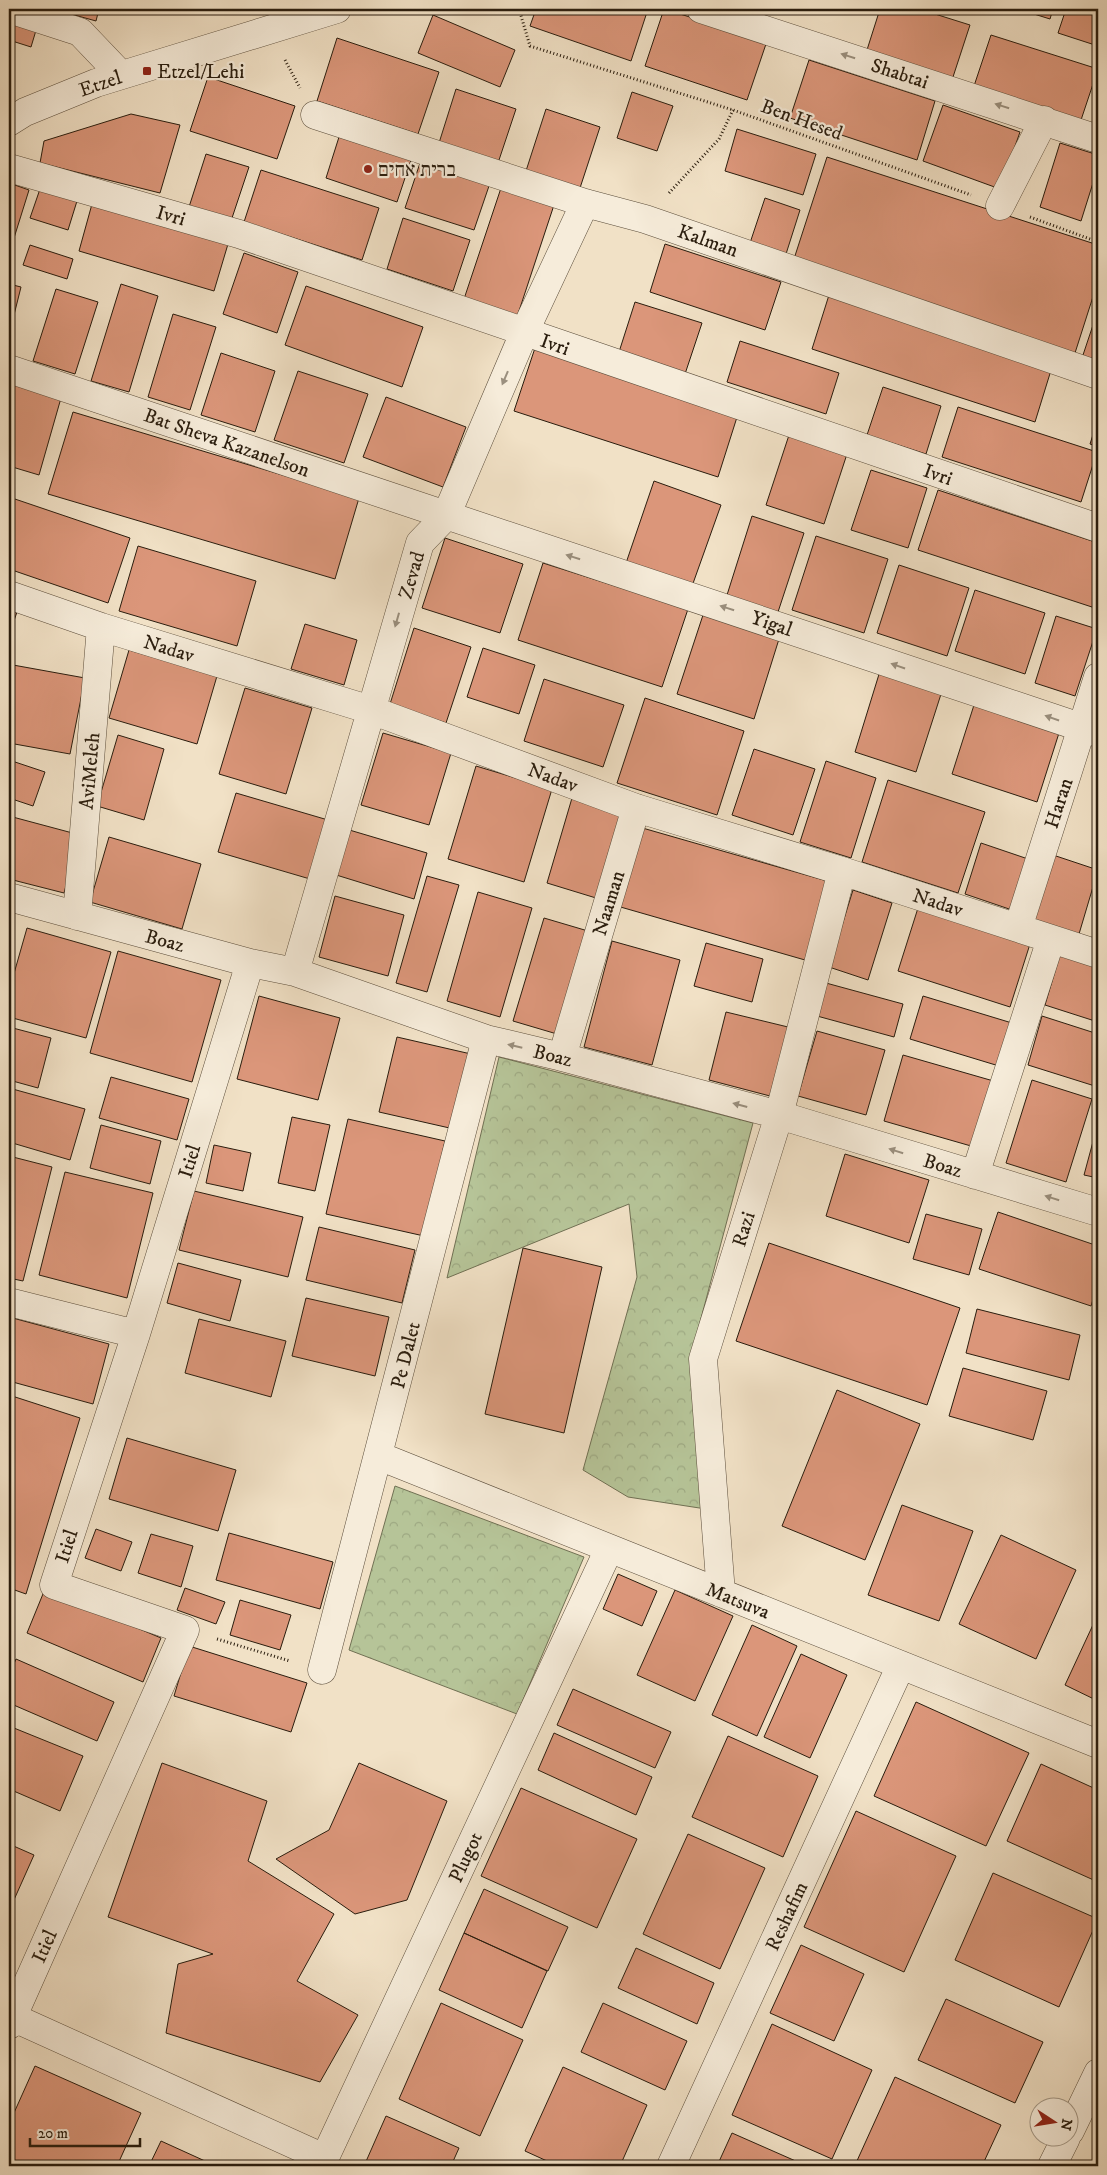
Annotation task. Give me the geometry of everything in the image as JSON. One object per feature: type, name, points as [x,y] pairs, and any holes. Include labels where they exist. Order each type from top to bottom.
[{"type":"street","points":[[9,9],[80,32],[121,76]]},
{"type":"street","name":"Etzel","points":[[9,122],[25,112],[96,83],[337,9]]},
{"type":"street","name":"Shabtai","points":[[701,9],[1098,139]]},
{"type":"street","name":"Kalman","points":[[315,115],[585,203],[645,219],[1098,375]]},
{"type":"street","points":[[1000,206],[1044,120]]},
{"type":"street","name":"Ivri","points":[[9,168],[239,234],[1098,528]]},
{"type":"street","name":"Zevad","points":[[295,972],[420,543],[446,516],[524,333],[585,203]]},
{"type":"street","name":"Bat Sheva Kazanelson","points":[[9,369],[446,516]]},
{"type":"street","name":"Yigal","points":[[446,516],[1090,730]]},
{"type":"street","name":"Nadav","points":[[9,595],[101,627],[371,710],[636,808],[842,871],[1098,954]]},
{"type":"street","name":"AviMeleh","points":[[77,916],[101,627]]},
{"type":"street","name":"Haran","points":[[1018,928],[1090,730],[1098,677]]},
{"type":"street","name":"Naaman","points":[[562,1057],[636,808]]},
{"type":"street","name":"Razi","points":[[721,1593],[703,1359],[778,1115],[842,871]]},
{"type":"street","name":"Boaz","points":[[10,904],[77,916],[250,963],[295,972],[486,1039],[562,1057],[778,1115],[1098,1212]]},
{"type":"street","points":[[976,1175],[1051,939]]},
{"type":"street","name":"Itiel","points":[[10,2021],[185,1630],[54,1585],[136,1334],[250,963]]},
{"type":"street","name":"Pe Dalet","points":[[322,1670],[486,1039]]},
{"type":"street","points":[[9,1302],[136,1334]]},
{"type":"street","name":"Matsuva","points":[[379,1456],[1098,1744]]},
{"type":"street","name":"Plugot","points":[[323,2162],[609,1549]]},
{"type":"street","name":"Reshafim","points":[[671,2166],[901,1666]]},
{"type":"street","points":[[10,2021],[323,2162]]},
{"type":"street","points":[[1080,2110],[1098,2073]]},
{"type":"street","points":[[1052,2166],[1061,2148]]},
{"type":"path","name":"Ben Hesed","points":[[519,9],[530,46],[733,110],[1098,242]]},
{"type":"path","points":[[268,29],[315,115]]},
{"type":"path","points":[[645,219],[719,139],[733,110]]},
{"type":"path","points":[[185,1630],[322,1670]]},
{"type":"green space","points":[[499,1057],[753,1123],[691,1356],[706,1509],[628,1497],[583,1470],[637,1277],[629,1204],[447,1278]]},
{"type":"green space","points":[[395,1486],[584,1557],[517,1714],[349,1650]]},
{"type":"building","points":[[53,9],[99,9],[96,21]]},
{"type":"building","points":[[536,9],[648,9],[631,61],[530,26]]},
{"type":"building","points":[[664,9],[767,41],[747,100],[645,66]]},
{"type":"building","points":[[880,9],[919,9],[970,25],[952,80],[866,53]]},
{"type":"building","points":[[1018,9],[1053,9],[1050,19]]},
{"type":"building","points":[[1066,9],[1098,9],[1098,46],[1058,33]]},
{"type":"building","points":[[433,15],[515,50],[500,87],[418,53]]},
{"type":"building","points":[[9,19],[37,27],[31,47],[9,40]]},
{"type":"building","points":[[991,35],[1098,69],[1081,120],[974,86]]},
{"type":"building","points":[[337,38],[439,72],[418,134],[317,101]]},
{"type":"building","points":[[809,60],[935,101],[917,160],[790,118]]},
{"type":"building","points":[[208,77],[295,106],[277,159],[190,131]]},
{"type":"building","points":[[456,89],[516,109],[498,163],[439,143]]},
{"type":"building","points":[[632,92],[673,106],[657,151],[617,138]]},
{"type":"building","points":[[943,105],[1020,132],[1000,189],[923,161]]},
{"type":"building","points":[[546,109],[600,127],[579,191],[525,174]]},
{"type":"building","points":[[131,114],[180,125],[160,193],[40,163],[44,141]]},
{"type":"building","points":[[737,129],[816,154],[803,195],[725,171]]},
{"type":"building","name":"ברית אחים","points":[[339,137],[411,160],[397,202],[326,178]]},
{"type":"building","points":[[1060,143],[1098,155],[1098,167],[1081,221],[1040,207]]},
{"type":"building","points":[[206,154],[249,167],[231,221],[189,207]]},
{"type":"building","points":[[827,157],[1098,245],[1098,281],[1075,353],[793,262]]},
{"type":"building","points":[[421,160],[490,183],[474,230],[405,208]]},
{"type":"building","points":[[261,170],[379,208],[362,260],[244,222]]},
{"type":"building","points":[[9,183],[29,190],[9,254]]},
{"type":"building","points":[[501,188],[554,205],[517,317],[464,299]]},
{"type":"building","points":[[40,189],[77,201],[68,230],[30,218]]},
{"type":"building","points":[[765,198],[800,210],[786,254],[750,243]]},
{"type":"building","points":[[92,204],[228,244],[214,291],[79,251]]},
{"type":"building","points":[[403,218],[470,240],[453,291],[387,269]]},
{"type":"building","points":[[665,244],[781,282],[765,330],[650,292]]},
{"type":"building","points":[[30,245],[73,259],[67,279],[23,265]]},
{"type":"building","points":[[244,253],[298,272],[277,333],[223,314]]},
{"type":"building","points":[[9,284],[21,287],[9,335]]},
{"type":"building","points":[[121,284],[158,296],[129,392],[91,381]]},
{"type":"building","points":[[306,286],[423,327],[402,387],[285,345]]},
{"type":"building","points":[[56,289],[98,302],[75,374],[33,361]]},
{"type":"building","points":[[829,295],[1052,367],[1035,422],[812,349]]},
{"type":"building","points":[[635,302],[702,323],[685,374],[619,352]]},
{"type":"building","points":[[1098,310],[1098,363],[1082,358]]},
{"type":"building","points":[[173,314],[216,327],[190,410],[148,397]]},
{"type":"building","points":[[740,341],[839,373],[826,414],[727,382]]},
{"type":"building","points":[[535,348],[738,414],[718,477],[514,411]]},
{"type":"building","points":[[221,353],[275,371],[255,432],[201,415]]},
{"type":"building","points":[[298,371],[368,394],[344,463],[274,440]]},
{"type":"building","points":[[9,376],[63,391],[39,475],[9,466]]},
{"type":"building","points":[[883,387],[941,406],[926,454],[867,435]]},
{"type":"building","points":[[386,397],[466,427],[443,487],[363,457]]},
{"type":"building","points":[[958,407],[1097,452],[1081,502],[942,457]]},
{"type":"building","points":[[73,412],[359,498],[335,579],[48,494]]},
{"type":"building","points":[[1098,419],[1098,447],[1090,444]]},
{"type":"building","points":[[790,432],[848,451],[824,524],[766,505]]},
{"type":"building","points":[[871,470],[927,488],[908,548],[851,530]]},
{"type":"building","points":[[654,481],[721,505],[691,589],[625,566]]},
{"type":"building","points":[[938,490],[1098,543],[1098,609],[918,550]]},
{"type":"building","points":[[9,497],[130,538],[108,603],[9,569]]},
{"type":"building","points":[[752,516],[804,533],[778,612],[727,595]]},
{"type":"building","points":[[816,536],[888,559],[864,633],[792,610]]},
{"type":"building","points":[[445,538],[523,564],[500,633],[422,608]]},
{"type":"building","points":[[138,546],[256,581],[237,646],[119,611]]},
{"type":"building","points":[[543,563],[688,609],[662,687],[518,640]]},
{"type":"building","points":[[899,565],[969,588],[947,656],[877,633]]},
{"type":"building","points":[[975,590],[1045,613],[1025,674],[955,651]]},
{"type":"building","points":[[9,610],[17,612],[9,635]]},
{"type":"building","points":[[703,615],[779,639],[754,719],[677,694]]},
{"type":"building","points":[[1056,616],[1097,629],[1075,696],[1035,683]]},
{"type":"building","points":[[305,624],[357,640],[344,685],[291,669]]},
{"type":"building","points":[[414,628],[471,647],[446,723],[390,704]]},
{"type":"building","points":[[483,648],[535,665],[519,714],[467,697]]},
{"type":"building","points":[[129,650],[217,676],[197,744],[109,718]]},
{"type":"building","points":[[13,665],[85,678],[70,754],[9,743],[9,690]]},
{"type":"building","points":[[880,671],[942,691],[916,772],[855,752]]},
{"type":"building","points":[[544,679],[624,705],[603,767],[524,741]]},
{"type":"building","points":[[245,688],[312,708],[286,794],[219,774]]},
{"type":"building","points":[[645,698],[744,731],[717,815],[617,783]]},
{"type":"building","points":[[974,705],[1059,733],[1037,802],[952,774]]},
{"type":"building","points":[[383,733],[451,753],[429,825],[361,805]]},
{"type":"building","points":[[118,735],[164,749],[144,820],[97,806]]},
{"type":"building","points":[[754,749],[815,769],[793,835],[732,815]]},
{"type":"building","points":[[9,760],[45,772],[33,806],[9,798]]},
{"type":"building","points":[[826,761],[876,778],[851,858],[800,842]]},
{"type":"building","points":[[476,766],[552,789],[524,882],[448,859]]},
{"type":"building","points":[[888,780],[985,812],[958,893],[862,862]]},
{"type":"building","points":[[236,793],[328,820],[310,879],[218,852]]},
{"type":"building","points":[[572,798],[621,813],[596,898],[547,883]]},
{"type":"building","points":[[9,816],[80,835],[64,893],[9,879]]},
{"type":"building","points":[[639,827],[827,881],[805,960],[617,906]]},
{"type":"building","points":[[346,829],[427,853],[414,899],[333,874]]},
{"type":"building","points":[[109,837],[201,864],[182,929],[90,902]]},
{"type":"building","points":[[981,843],[1031,860],[1015,911],[965,894]]},
{"type":"building","points":[[1053,855],[1098,870],[1079,934],[1033,919]]},
{"type":"building","points":[[427,876],[459,885],[427,992],[396,983]]},
{"type":"building","points":[[853,890],[892,903],[868,980],[829,967]]},
{"type":"building","points":[[478,892],[532,908],[500,1017],[447,1001]]},
{"type":"building","points":[[335,896],[404,915],[388,976],[319,957]]},
{"type":"building","points":[[918,908],[1030,944],[1010,1007],[898,971]]},
{"type":"building","points":[[544,918],[588,931],[557,1034],[513,1021]]},
{"type":"building","points":[[27,928],[111,952],[86,1038],[9,1017],[9,991]]},
{"type":"building","points":[[612,941],[680,960],[652,1065],[584,1047]]},
{"type":"building","points":[[706,943],[763,959],[752,1002],[694,986]]},
{"type":"building","points":[[118,951],[221,980],[192,1082],[90,1053]]},
{"type":"building","points":[[1061,951],[1098,963],[1098,1022],[1045,1005]]},
{"type":"building","points":[[826,983],[903,1004],[894,1037],[817,1016]]},
{"type":"building","points":[[259,996],[340,1018],[318,1100],[237,1079]]},
{"type":"building","points":[[923,996],[1012,1023],[999,1066],[910,1039]]},
{"type":"building","points":[[726,1012],[788,1027],[770,1096],[709,1080]]},
{"type":"building","points":[[1042,1016],[1098,1034],[1098,1087],[1028,1065]]},
{"type":"building","points":[[9,1027],[51,1038],[38,1088],[9,1080]]},
{"type":"building","points":[[817,1031],[885,1050],[866,1115],[798,1096]]},
{"type":"building","points":[[397,1037],[471,1054],[454,1129],[379,1112]]},
{"type":"building","points":[[903,1055],[997,1082],[978,1148],[884,1121]]},
{"type":"building","points":[[111,1077],[189,1099],[177,1140],[99,1118]]},
{"type":"building","points":[[1032,1080],[1092,1099],[1066,1182],[1006,1163]]},
{"type":"building","points":[[9,1088],[85,1109],[70,1160],[9,1142]]},
{"type":"building","points":[[292,1117],[330,1125],[315,1191],[278,1183]]},
{"type":"building","points":[[348,1119],[445,1141],[424,1236],[326,1214]]},
{"type":"building","points":[[1098,1123],[1098,1178],[1084,1175]]},
{"type":"building","points":[[101,1125],[161,1141],[150,1184],[90,1168]]},
{"type":"building","points":[[214,1145],[251,1153],[243,1191],[206,1183]]},
{"type":"building","points":[[845,1154],[929,1180],[909,1243],[826,1216]]},
{"type":"building","points":[[9,1156],[52,1167],[23,1281],[9,1278]]},
{"type":"building","points":[[65,1172],[153,1193],[127,1298],[39,1275]]},
{"type":"building","points":[[194,1191],[303,1217],[288,1277],[179,1250]]},
{"type":"building","points":[[998,1212],[1098,1246],[1098,1283],[1091,1306],[979,1269]]},
{"type":"building","points":[[926,1214],[982,1229],[969,1275],[913,1259]]},
{"type":"building","points":[[319,1227],[415,1250],[402,1303],[306,1280]]},
{"type":"building","points":[[769,1243],[960,1308],[927,1405],[736,1341]]},
{"type":"building","points":[[523,1248],[602,1267],[564,1433],[485,1414]]},
{"type":"building","points":[[178,1263],[241,1280],[230,1321],[167,1303]]},
{"type":"building","points":[[306,1298],[389,1317],[375,1376],[292,1356]]},
{"type":"building","points":[[977,1309],[1080,1335],[1069,1380],[966,1353]]},
{"type":"building","points":[[9,1317],[109,1344],[93,1404],[9,1381]]},
{"type":"building","points":[[199,1319],[286,1341],[271,1397],[185,1373]]},
{"type":"building","points":[[963,1368],[1047,1391],[1033,1440],[949,1416]]},
{"type":"building","points":[[837,1390],[920,1424],[865,1560],[782,1526]]},
{"type":"building","points":[[9,1395],[80,1418],[26,1594],[9,1588]]},
{"type":"building","points":[[127,1438],[236,1470],[218,1531],[109,1499]]},
{"type":"building","points":[[902,1505],[973,1531],[939,1621],[868,1595]]},
{"type":"building","points":[[96,1529],[132,1542],[121,1571],[85,1558]]},
{"type":"building","points":[[229,1533],[333,1562],[320,1609],[216,1580]]},
{"type":"building","points":[[151,1534],[193,1546],[181,1587],[138,1573]]},
{"type":"building","points":[[1001,1535],[1076,1570],[1036,1659],[959,1624]]},
{"type":"building","points":[[618,1574],[657,1591],[642,1626],[603,1609]]},
{"type":"building","points":[[185,1588],[225,1602],[216,1624],[177,1610]]},
{"type":"building","points":[[45,1589],[161,1638],[143,1682],[27,1633]]},
{"type":"building","points":[[675,1590],[733,1616],[695,1701],[637,1675]]},
{"type":"building","points":[[240,1600],[291,1615],[280,1650],[230,1635]]},
{"type":"building","points":[[1098,1614],[1098,1701],[1065,1685]]},
{"type":"building","points":[[752,1625],[797,1646],[757,1736],[712,1715]]},
{"type":"building","points":[[189,1646],[307,1683],[291,1732],[174,1696]]},
{"type":"building","points":[[801,1654],[847,1675],[810,1758],[764,1737]]},
{"type":"building","points":[[16,1659],[114,1702],[97,1741],[9,1703],[9,1676]]},
{"type":"building","points":[[573,1689],[671,1732],[655,1768],[557,1725]]},
{"type":"building","points":[[916,1702],[1029,1753],[986,1846],[874,1796]]},
{"type":"building","points":[[9,1726],[83,1756],[60,1811],[9,1789]]},
{"type":"building","points":[[554,1733],[652,1777],[636,1815],[538,1770]]},
{"type":"building","points":[[728,1736],[818,1776],[783,1857],[692,1817]]},
{"type":"building","points":[[162,1763],[267,1801],[248,1861],[334,1914],[297,1981],[358,2015],[320,2082],[166,2033],[178,1964],[213,1954],[108,1917]]},
{"type":"building","points":[[359,1763],[447,1801],[407,1900],[355,1914],[276,1859],[329,1830]]},
{"type":"building","points":[[1041,1764],[1098,1790],[1098,1882],[1007,1841]]},
{"type":"building","points":[[521,1788],[637,1839],[597,1928],[481,1876]]},
{"type":"building","points":[[856,1811],[956,1856],[904,1972],[804,1927]]},
{"type":"building","points":[[688,1834],[765,1868],[720,1969],[643,1934]]},
{"type":"building","points":[[9,1844],[34,1855],[9,1911]]},
{"type":"building","points":[[993,1873],[1098,1919],[1059,2007],[955,1960]]},
{"type":"building","points":[[484,1889],[568,1927],[548,1971],[464,1933]]},
{"type":"building","points":[[464,1933],[547,1971],[522,2028],[439,1990]]},
{"type":"building","points":[[801,1945],[864,1974],[834,2041],[770,2013]]},
{"type":"building","points":[[636,1948],[714,1983],[697,2024],[618,1988]]},
{"type":"building","points":[[946,1999],[1043,2042],[1015,2103],[918,2060]]},
{"type":"building","points":[[441,2003],[523,2040],[480,2136],[399,2099]]},
{"type":"building","points":[[603,2003],[687,2041],[665,2090],[581,2052]]},
{"type":"building","points":[[772,2024],[872,2070],[832,2159],[732,2115]]},
{"type":"building","points":[[35,2066],[141,2113],[117,2166],[9,2166],[9,2124]]},
{"type":"building","points":[[563,2067],[647,2105],[620,2166],[558,2166],[525,2151]]},
{"type":"building","points":[[895,2077],[1001,2125],[982,2166],[864,2166],[856,2163]]},
{"type":"building","points":[[386,2116],[459,2148],[451,2166],[364,2166]]},
{"type":"building","points":[[732,2133],[807,2166],[717,2166]]},
{"type":"building","points":[[161,2141],[216,2166],[149,2166]]},
{"type":"place","name":"Etzel/Lehi","points":[[147,71]]},
{"type":"place","name":"ברית אחים","points":[[368,169]]}]
